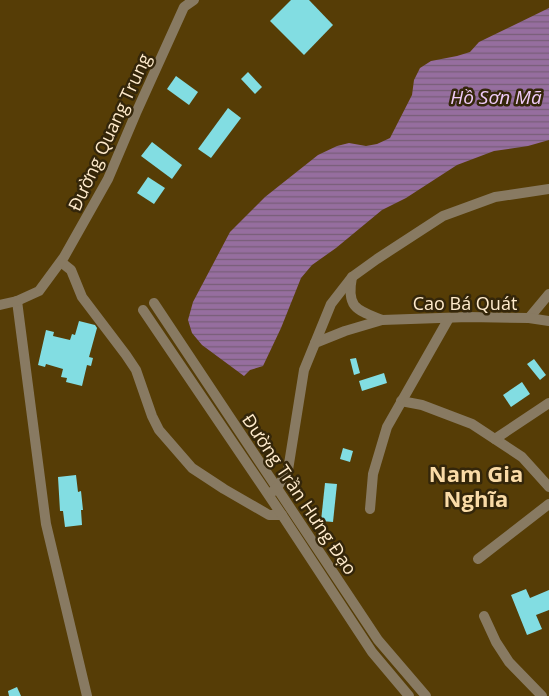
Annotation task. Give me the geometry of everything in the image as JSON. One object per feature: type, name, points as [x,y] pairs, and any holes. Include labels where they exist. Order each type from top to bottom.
[{"type":"street","name":"Đường Quang Trung","points":[[0,305],[17,301],[40,291],[61,262],[108,179],[184,7],[194,0]]},
{"type":"street","points":[[268,494],[277,488],[288,470],[304,370],[331,304],[352,277],[377,258],[443,216],[494,197],[549,189]]},
{"type":"street","points":[[61,262],[71,270],[82,298],[136,370],[152,416],[159,430],[192,468],[268,515],[282,515]]},
{"type":"street","name":"Cao Bá Quát","points":[[352,277],[350,284],[352,302],[359,311],[382,320]]},
{"type":"street","points":[[529,318],[549,294]]},
{"type":"street","points":[[17,301],[46,524],[87,696]]},
{"type":"street","name":"Đường Trần Hưng Đạo","points":[[154,303],[378,640],[426,696]]},
{"type":"street","name":"Đường Trần Hưng Đạo","points":[[143,310],[372,652],[408,696]]},
{"type":"street","points":[[370,509],[373,474],[387,427],[449,318]]},
{"type":"street","name":"Cao Bá Quát","points":[[315,342],[345,330],[382,320],[529,318],[549,321]]},
{"type":"street","points":[[191,380],[201,374]]},
{"type":"street","points":[[401,401],[422,404],[472,424],[522,457],[549,487]]},
{"type":"street","points":[[495,438],[549,402]]},
{"type":"street","points":[[478,559],[549,504]]},
{"type":"street","points":[[484,616],[496,642],[509,662],[542,696]]},
{"type":"water","name":"Hồ Sơn Mã","points":[[549,8],[549,140],[528,146],[494,151],[457,165],[406,198],[382,210],[312,265],[301,278],[263,366],[250,370],[244,376],[202,345],[192,333],[188,320],[193,302],[230,232],[265,197],[318,155],[337,146],[349,143],[366,146],[377,144],[390,138],[412,95],[414,80],[420,68],[431,61],[470,52],[479,42]]},
{"type":"building","points":[[291,0],[309,0],[333,25],[304,55],[270,21]]},
{"type":"building","points":[[248,72],[262,87],[255,94],[241,79]]},
{"type":"building","points":[[176,76],[198,92],[189,105],[167,89]]},
{"type":"building","points":[[228,108],[241,118],[211,158],[198,149]]},
{"type":"building","points":[[152,142],[182,165],[172,179],[141,156]]},
{"type":"building","points":[[148,177],[165,188],[154,204],[137,193]]},
{"type":"building","points":[[79,321],[95,325],[97,328],[89,357],[93,358],[91,366],[87,365],[82,386],[66,382],[67,378],[61,377],[63,369],[46,364],[45,367],[38,365],[46,330],[54,332],[53,336],[70,340],[72,334],[75,335]]},
{"type":"building","points":[[356,358],[360,373],[354,375],[350,359]]},
{"type":"building","points":[[534,359],[546,375],[540,380],[527,364]]},
{"type":"building","points":[[384,373],[387,383],[362,391],[359,381]]},
{"type":"building","points":[[522,382],[530,394],[511,407],[503,395]]},
{"type":"building","points":[[343,448],[353,451],[350,462],[340,459]]},
{"type":"building","points":[[76,475],[78,492],[81,491],[82,525],[65,527],[63,511],[60,511],[58,477]]},
{"type":"building","points":[[325,483],[337,484],[333,522],[321,521]]},
{"type":"building","points":[[526,589],[530,598],[549,590],[549,610],[536,615],[542,629],[527,635],[511,595]]},
{"type":"building","points":[[17,687],[21,696],[9,696],[8,691]]},
{"type":"district","name":"Nam Gia Nghĩa","points":[[476,486]]}]
